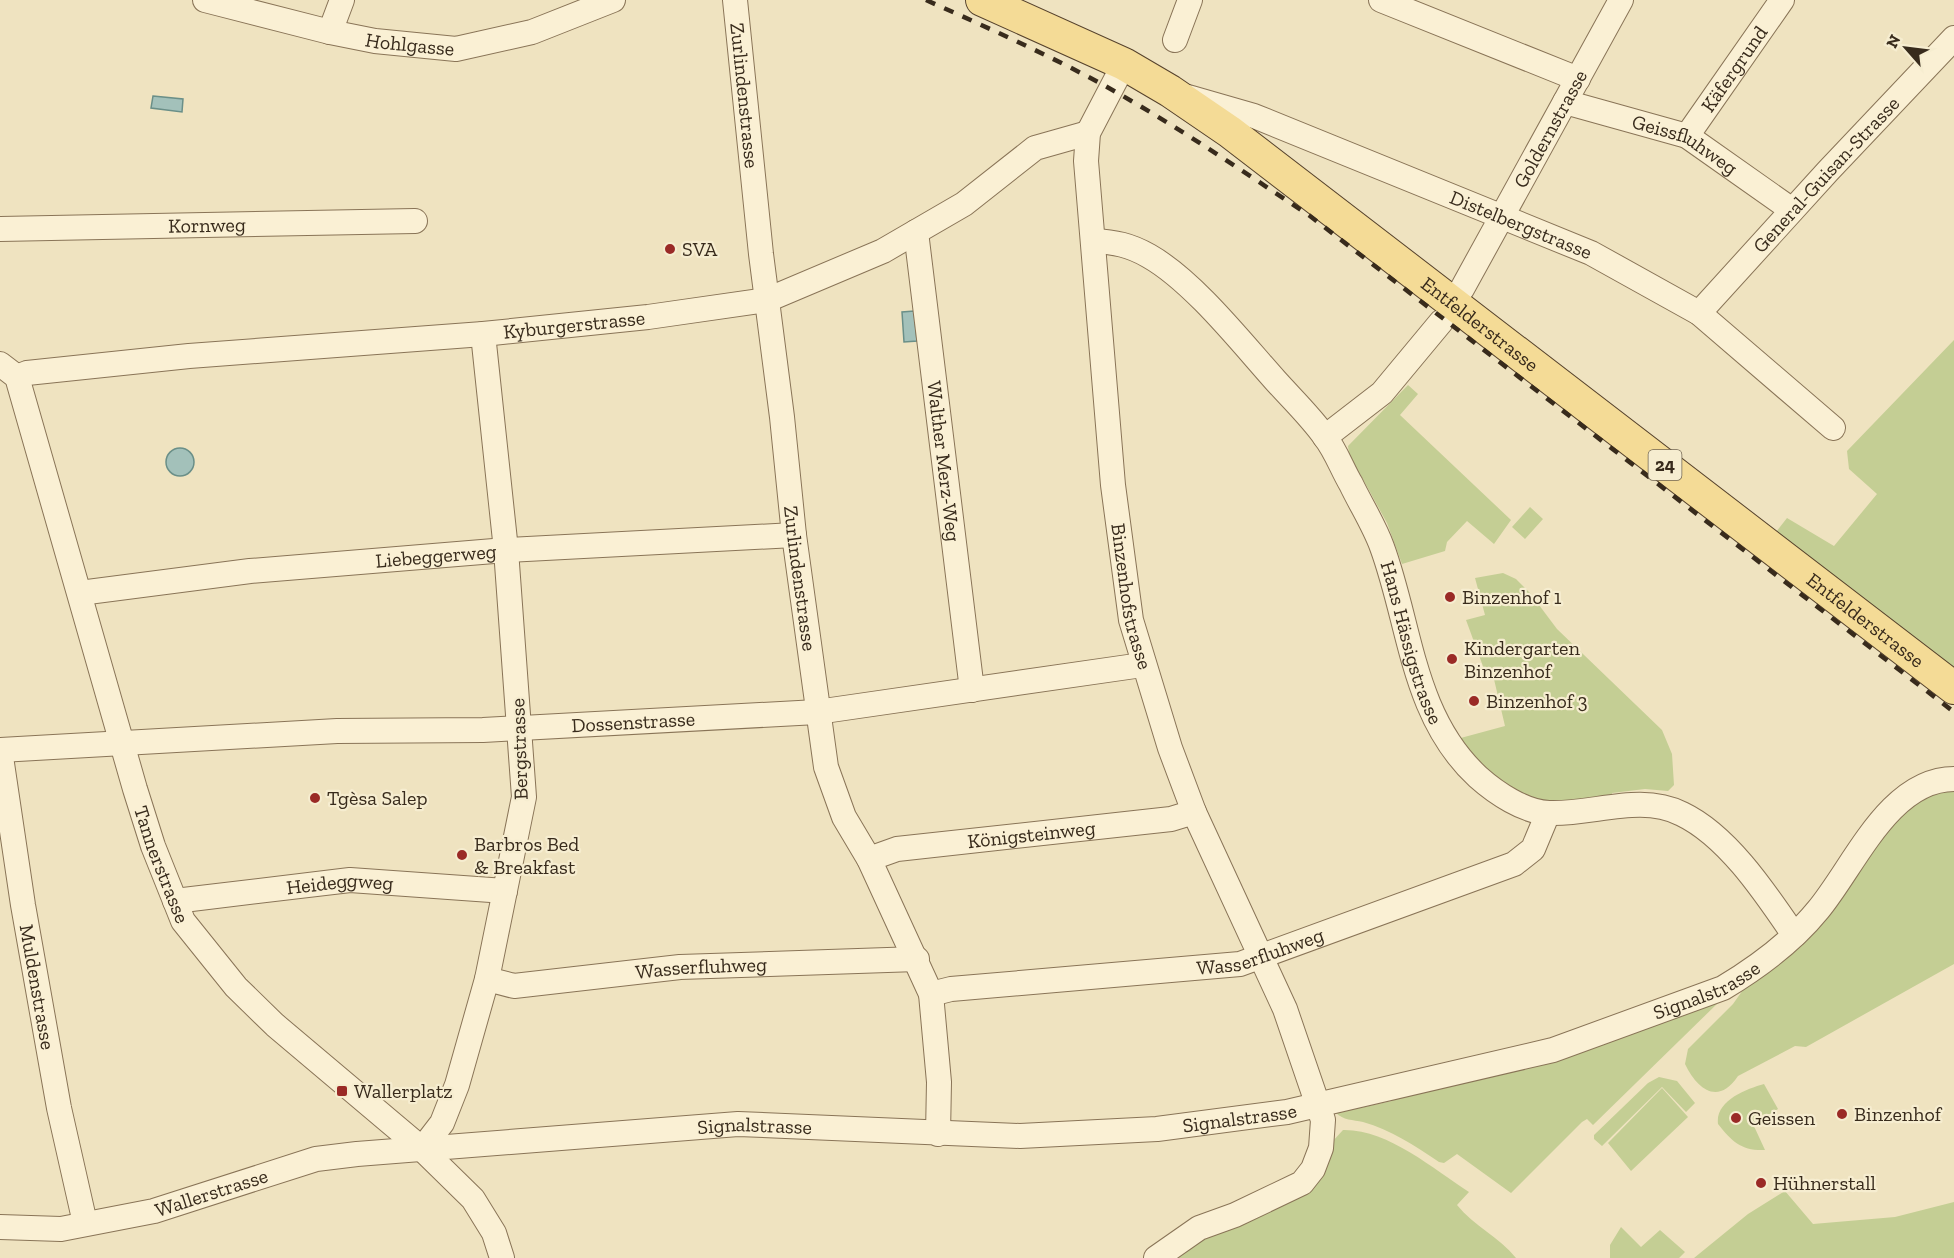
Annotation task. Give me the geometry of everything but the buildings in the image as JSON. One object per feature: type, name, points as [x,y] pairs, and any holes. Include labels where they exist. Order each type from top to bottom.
[{"type":"main road","name":"Entfelderstrasse","points":[[982,0],[1124,64],[1171,92],[1302,186],[1954,688]]},
{"type":"street","name":"Hohlgasse","points":[[205,0],[330,32],[375,40],[456,49],[532,32],[613,0]]},
{"type":"street","points":[[330,32],[342,0]]},
{"type":"street","name":"Zurlindenstrasse","points":[[735,0],[794,535],[826,767],[844,817],[869,859],[917,959],[931,994],[939,1082],[938,1134]]},
{"type":"street","points":[[1175,39],[1190,0]]},
{"type":"street","points":[[1381,0],[1578,79]]},
{"type":"street","name":"Goldernstrasse","points":[[1462,289],[1621,0]]},
{"type":"street","name":"Käfergrund","points":[[1688,136],[1782,0]]},
{"type":"street","name":"General-Guisan-Strasse","points":[[1699,313],[1792,210],[1954,38]]},
{"type":"street","name":"Binzenhofstrasse","points":[[1124,64],[1088,133],[1086,161],[1113,485],[1131,620],[1142,665],[1194,812],[1262,957],[1288,1019],[1323,1120],[1321,1148],[1312,1169],[1302,1183],[1235,1215],[1199,1228],[1155,1258]]},
{"type":"street","name":"Distelbergstrasse","points":[[1171,92],[1254,116],[1592,253],[1699,313],[1833,428]]},
{"type":"street","name":"Geissfluhweg","points":[[1565,102],[1688,136],[1792,210]]},
{"type":"street","name":"Kyburgerstrasse","points":[[9,370],[27,373],[189,356],[483,334],[648,317],[767,300],[883,251],[964,204],[1035,148],[1088,133]]},
{"type":"street","name":"Kornweg","points":[[0,229],[415,221]]},
{"type":"street","name":"Walther Merz-Weg","points":[[916,232],[972,690]]},
{"type":"street","name":"Hans Hässigstrasse","points":[[1093,241],[1120,242],[1151,257],[1188,286],[1325,437],[1382,546],[1421,684],[1442,735],[1489,786],[1526,807],[1548,813],[1632,805],[1647,805],[1682,813],[1708,832],[1742,865],[1794,935]]},
{"type":"street","points":[[1325,437],[1382,393],[1441,322]]},
{"type":"street","name":"Bergstrasse","points":[[422,1149],[442,1123],[457,1085],[487,979],[524,797],[521,728],[506,549],[483,334]]},
{"type":"street","name":"Tannerstrasse","points":[[9,370],[80,593],[153,846],[183,921],[236,987],[275,1025],[422,1149],[473,1199],[494,1233],[502,1258]]},
{"type":"street","name":"Liebeggerweg","points":[[80,593],[250,572],[506,549],[794,535]]},
{"type":"street","name":"Dossenstrasse","points":[[0,750],[123,741],[337,731],[521,728],[817,712],[1142,665]]},
{"type":"street","name":"Muldenstrasse","points":[[0,750],[23,905],[59,1108],[85,1223]]},
{"type":"street","name":"Signalstrasse","points":[[422,1149],[738,1124],[1020,1136],[1157,1129],[1318,1106],[1553,1050],[1723,988],[1746,974],[1794,935],[1818,911],[1885,816],[1901,799],[1931,783],[1954,779]]},
{"type":"street","name":"Königsteinweg","points":[[869,859],[897,849],[1171,819],[1194,812]]},
{"type":"street","name":"Wasserfluhweg","points":[[931,994],[951,989],[1239,964],[1514,864],[1533,849],[1548,813]]},
{"type":"street","name":"Heideggweg","points":[[175,901],[350,880],[505,891]]},
{"type":"street","name":"Wasserfluhweg","points":[[487,979],[514,986],[680,967],[917,959]]},
{"type":"street","name":"Wallerstrasse","points":[[0,1227],[61,1229],[154,1211],[316,1159],[422,1149]]},
{"type":"green space","points":[[1954,340],[1954,672],[1776,532],[1787,518],[1834,546],[1877,494],[1849,469],[1847,451]]},
{"type":"green space","points":[[1408,385],[1418,394],[1400,415],[1511,520],[1494,544],[1467,521],[1447,542],[1445,551],[1402,564],[1387,523],[1349,454],[1348,446]]},
{"type":"green space","points":[[1530,507],[1543,519],[1525,539],[1512,527]]},
{"type":"green space","points":[[1503,573],[1516,579],[1530,593],[1557,629],[1662,730],[1672,754],[1674,785],[1668,791],[1645,789],[1612,793],[1611,799],[1559,802],[1523,796],[1493,777],[1457,739],[1505,726],[1493,675],[1488,675],[1484,669],[1466,620],[1485,615],[1475,578]]},
{"type":"green space","points":[[1954,789],[1954,964],[1806,1047],[1795,1046],[1738,1076],[1723,1090],[1708,1091],[1702,1087],[1685,1064],[1688,1049],[1733,1004],[1750,980],[1900,813],[1933,792]]},
{"type":"green space","points":[[1722,999],[1593,1125],[1587,1119],[1582,1122],[1511,1193],[1457,1154],[1444,1163],[1439,1162],[1393,1134],[1336,1113],[1392,1101],[1392,1096]]},
{"type":"green space","points":[[1659,1077],[1677,1081],[1695,1103],[1686,1112],[1662,1087],[1602,1146],[1594,1139],[1594,1135],[1648,1083]]},
{"type":"green space","points":[[1764,1084],[1778,1109],[1753,1124],[1765,1150],[1750,1149],[1738,1144],[1728,1136],[1718,1124],[1718,1116],[1721,1109],[1733,1097]]},
{"type":"green space","points":[[1662,1088],[1688,1117],[1631,1171],[1608,1143]]},
{"type":"green space","points":[[1343,1130],[1360,1131],[1393,1143],[1469,1192],[1457,1205],[1516,1258],[1165,1258],[1276,1203]]},
{"type":"green space","points":[[1785,1191],[1813,1224],[1895,1217],[1954,1202],[1954,1258],[1694,1258],[1748,1214]]},
{"type":"green space","points":[[1621,1227],[1641,1247],[1660,1230],[1685,1252],[1679,1258],[1610,1258],[1610,1245]]},
{"type":"water","points":[[153,96],[183,99],[182,112],[151,108]]},
{"type":"water","points":[[914,311],[917,341],[904,342],[902,312]]},
{"type":"water","points":[[180,448],[190,452],[194,462],[190,472],[180,476],[170,472],[166,462],[170,452]]},
{"type":"railway","points":[[926,0],[1034,50],[1125,97],[1310,216],[1954,712]]},
{"type":"place","name":"SVA","points":[[670,249]]},
{"type":"place","name":"Binzenhof 1","points":[[1450,597]]},
{"type":"place","name":"Kindergarten Binzenhof","points":[[1452,659]]},
{"type":"place","name":"Binzenhof 3","points":[[1474,701]]},
{"type":"place","name":"Tgèsa Salep","points":[[315,798]]},
{"type":"place","name":"Barbros Bed & Breakfast","points":[[462,855]]},
{"type":"place","name":"Wallerplatz","points":[[342,1091]]},
{"type":"place","name":"Binzenhof","points":[[1842,1114]]},
{"type":"place","name":"Geissen","points":[[1736,1118]]},
{"type":"place","name":"Hühnerstall","points":[[1761,1183]]}]
